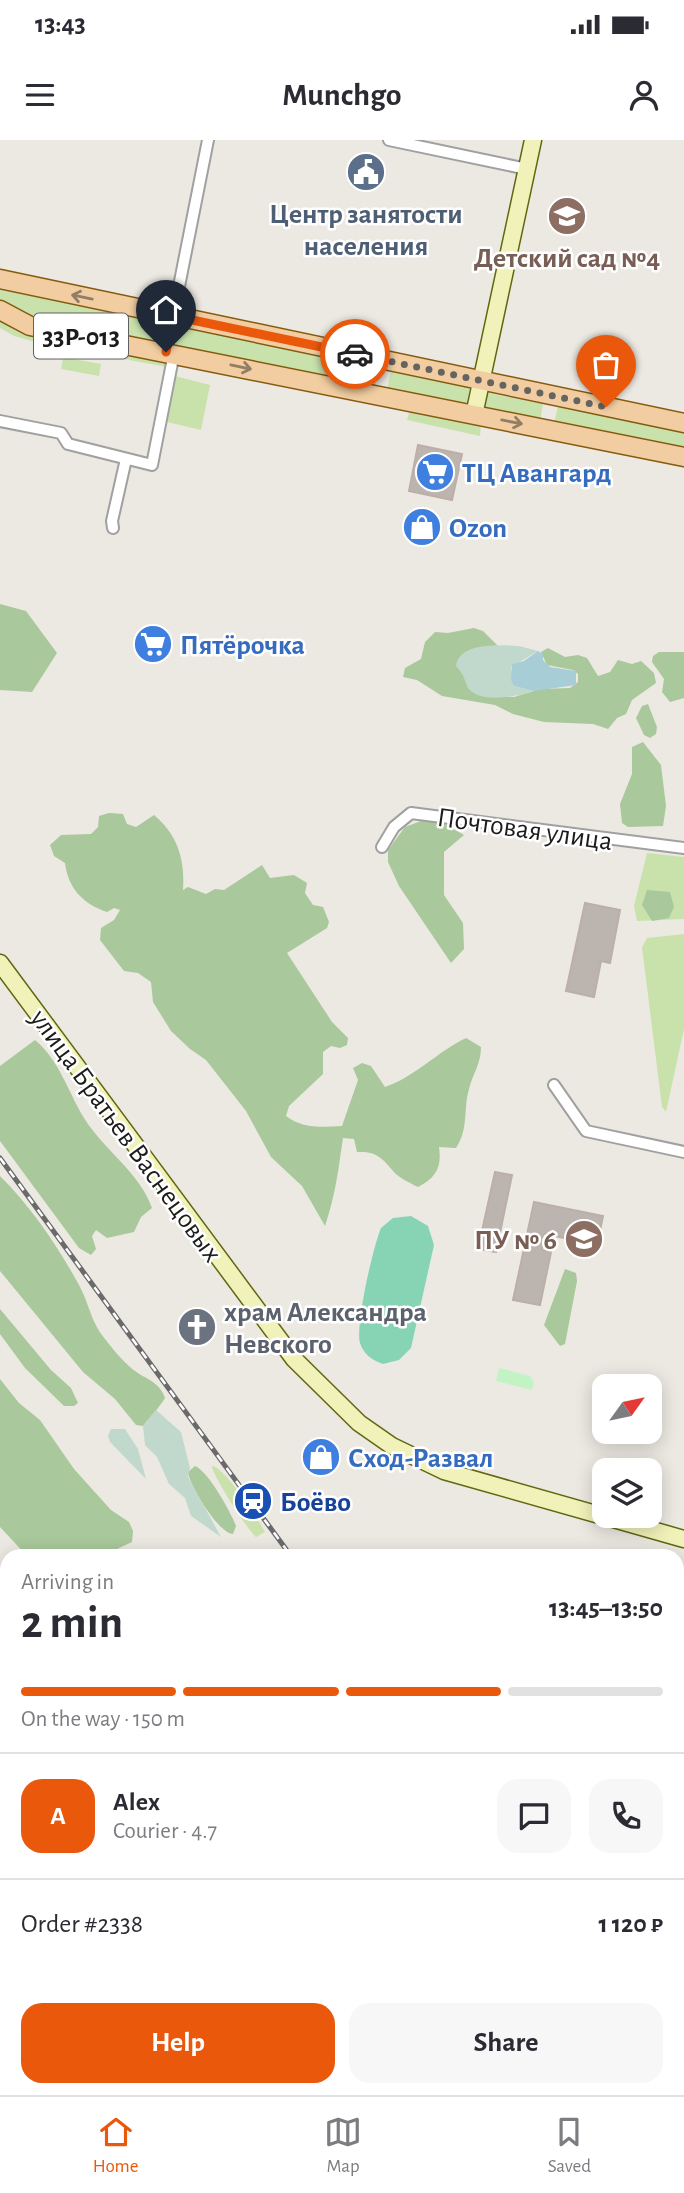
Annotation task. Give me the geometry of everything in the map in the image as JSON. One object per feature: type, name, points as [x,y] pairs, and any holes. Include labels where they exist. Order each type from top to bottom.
[{"type":"main road","points":[[474,415],[533,140]]},
{"type":"main road","name":"33Р-013","points":[[0,279],[684,423]]},
{"type":"main road","name":"33Р-013","points":[[0,310],[30,326],[684,457]]},
{"type":"main road","name":"улица Братьев Васнецовых","points":[[0,962],[294,1359],[359,1423],[392,1446],[444,1471],[684,1539]]},
{"type":"street","points":[[0,421],[61,433],[68,444],[152,465],[170,353],[173,316],[208,140]]},
{"type":"street","points":[[389,140],[527,169]]},
{"type":"street","points":[[113,528],[126,459]]},
{"type":"street","name":"Почтовая улица","points":[[382,847],[394,827],[411,813],[684,848]]},
{"type":"street","points":[[554,1085],[586,1131],[684,1152]]},
{"type":"green space","points":[[0,287],[164,322],[161,344],[76,331],[34,320],[0,301]]},
{"type":"green space","points":[[0,317],[165,361],[167,367],[42,344],[14,336],[0,328]]},
{"type":"green space","points":[[179,325],[378,367],[375,388],[175,346]]},
{"type":"green space","points":[[63,357],[101,364],[99,376],[61,369]]},
{"type":"green space","points":[[391,371],[470,387],[466,406],[387,390]]},
{"type":"green space","points":[[175,376],[210,385],[201,430],[167,422]]},
{"type":"green space","points":[[479,391],[543,404],[540,423],[476,409]]},
{"type":"green space","points":[[558,405],[684,431],[684,451],[554,424]]},
{"type":"green space","points":[[410,409],[481,425],[480,436],[407,420]]},
{"type":"green space","points":[[0,604],[26,611],[57,653],[32,692],[0,690]]},
{"type":"green space","points":[[474,628],[483,631],[499,647],[473,649],[461,660],[458,668],[465,675],[468,688],[479,695],[514,697],[540,689],[570,688],[578,682],[578,674],[573,670],[547,665],[541,652],[548,648],[565,657],[578,655],[587,658],[598,676],[610,672],[618,660],[632,664],[641,661],[654,673],[656,683],[632,700],[626,714],[617,718],[608,729],[593,724],[544,722],[513,714],[495,705],[442,696],[417,680],[403,677],[405,668],[421,659],[425,642],[435,632],[448,633]]},
{"type":"green space","points":[[519,646],[538,651],[511,667],[514,686],[534,691],[491,698],[475,694],[469,689],[456,666],[459,658],[472,649]]},
{"type":"green space","points":[[659,652],[684,652],[684,698],[670,702],[662,692],[664,679],[652,662],[653,656]]},
{"type":"green space","points":[[648,704],[657,727],[656,734],[650,738],[644,735],[636,718],[642,706]]},
{"type":"green space","points":[[643,742],[661,765],[666,806],[663,826],[628,827],[622,823],[620,804],[632,774],[632,747]]},
{"type":"green space","points":[[109,813],[123,814],[127,824],[136,827],[154,815],[162,823],[174,840],[181,858],[183,890],[188,887],[206,894],[215,889],[224,890],[262,865],[270,878],[294,875],[307,883],[305,893],[313,905],[323,907],[329,922],[327,928],[287,953],[332,1022],[348,1038],[347,1045],[340,1048],[331,1046],[323,1052],[323,1074],[289,1106],[286,1116],[292,1120],[313,1126],[342,1126],[358,1080],[353,1068],[362,1063],[371,1066],[385,1087],[406,1077],[466,1038],[481,1047],[467,1096],[460,1141],[456,1148],[439,1147],[440,1160],[429,1180],[418,1187],[399,1176],[378,1156],[357,1152],[354,1139],[343,1138],[325,1226],[302,1186],[271,1157],[246,1111],[206,1060],[171,1031],[153,1002],[151,982],[138,973],[124,971],[100,940],[101,928],[114,920],[120,910],[114,908],[107,912],[84,900],[69,880],[65,863],[54,856],[50,845],[61,835],[91,834],[98,827],[99,816]]},
{"type":"green space","points":[[421,821],[443,823],[464,835],[444,852],[444,895],[463,923],[464,949],[451,963],[399,886],[388,862],[388,850],[405,827]]},
{"type":"green space","points":[[647,853],[684,857],[684,919],[637,921],[634,906]]},
{"type":"green space","points":[[647,890],[670,892],[674,907],[669,918],[652,921],[642,905]]},
{"type":"green space","points":[[684,934],[684,1029],[666,1112],[662,1107],[642,947],[647,938]]},
{"type":"green space","points":[[35,1040],[51,1057],[84,1118],[130,1172],[152,1208],[141,1217],[134,1232],[107,1238],[96,1230],[92,1236],[96,1249],[91,1255],[79,1248],[0,1141],[0,1066]]},
{"type":"green space","points":[[0,1176],[33,1214],[62,1256],[100,1333],[127,1364],[155,1383],[162,1392],[165,1398],[143,1426],[136,1425],[115,1399],[83,1372],[0,1271]]},
{"type":"green space","points":[[411,1216],[428,1226],[434,1245],[411,1348],[399,1360],[383,1364],[369,1357],[360,1343],[360,1320],[366,1286],[381,1228],[393,1218]]},
{"type":"green space","points":[[565,1269],[576,1273],[577,1281],[565,1344],[560,1346],[544,1325]]},
{"type":"green space","points":[[0,1309],[51,1370],[71,1388],[78,1403],[64,1406],[25,1368],[0,1334]]},
{"type":"green space","points":[[499,1368],[530,1376],[534,1382],[532,1390],[496,1381]]},
{"type":"green space","points":[[0,1379],[19,1403],[40,1420],[74,1469],[111,1510],[129,1522],[133,1531],[132,1542],[117,1549],[20,1549],[0,1527]]},
{"type":"green space","points":[[156,1410],[181,1432],[190,1468],[188,1477],[221,1537],[191,1516],[185,1498],[169,1484],[157,1457],[145,1445],[143,1426]]},
{"type":"green space","points":[[111,1429],[125,1429],[138,1449],[146,1479],[110,1442],[108,1436]]},
{"type":"green space","points":[[195,1466],[212,1483],[224,1502],[236,1526],[233,1534],[220,1526],[199,1497],[188,1472]]},
{"type":"green space","points":[[212,1466],[232,1483],[265,1532],[256,1537],[238,1513]]},
{"type":"water","points":[[538,651],[543,654],[543,660],[550,667],[576,671],[576,685],[534,691],[514,686],[511,680],[512,664],[524,661]]},
{"type":"building","name":"ТЦ Авангард","points":[[418,445],[462,454],[452,500],[409,491]]},
{"type":"building","points":[[585,903],[620,910],[610,963],[601,961],[594,997],[566,991]]},
{"type":"building","points":[[495,1172],[512,1175],[496,1252],[478,1249]]},
{"type":"building","name":"ПУ № 6","points":[[534,1202],[603,1216],[597,1245],[545,1234],[542,1250],[551,1252],[540,1305],[513,1300]]},
{"type":"building","name":"храм Александра Невского","points":[[197,1310],[213,1333],[197,1343],[182,1320]]},
{"type":"railway","points":[[0,1158],[286,1549]]},
{"type":"way so far","points":[[355,354],[606,407]]},
{"type":"place","name":"Центр занятости населения","points":[[366,172]]},
{"type":"place","name":"Детский сад №4","points":[[567,216]]},
{"type":"place","name":"ТЦ Авангард","points":[[435,472]]},
{"type":"place","name":"Ozon","points":[[422,527]]},
{"type":"place","name":"Пятёрочка","points":[[153,644]]},
{"type":"place","name":"ПУ № 6","points":[[584,1239]]},
{"type":"place","name":"храм Александра Невского","points":[[197,1327]]},
{"type":"place","name":"Сход-Развал","points":[[321,1457]]},
{"type":"place","name":"Боёво","points":[[253,1501]]},
{"type":"route","points":[[166,352],[173,316],[355,354]]}]
